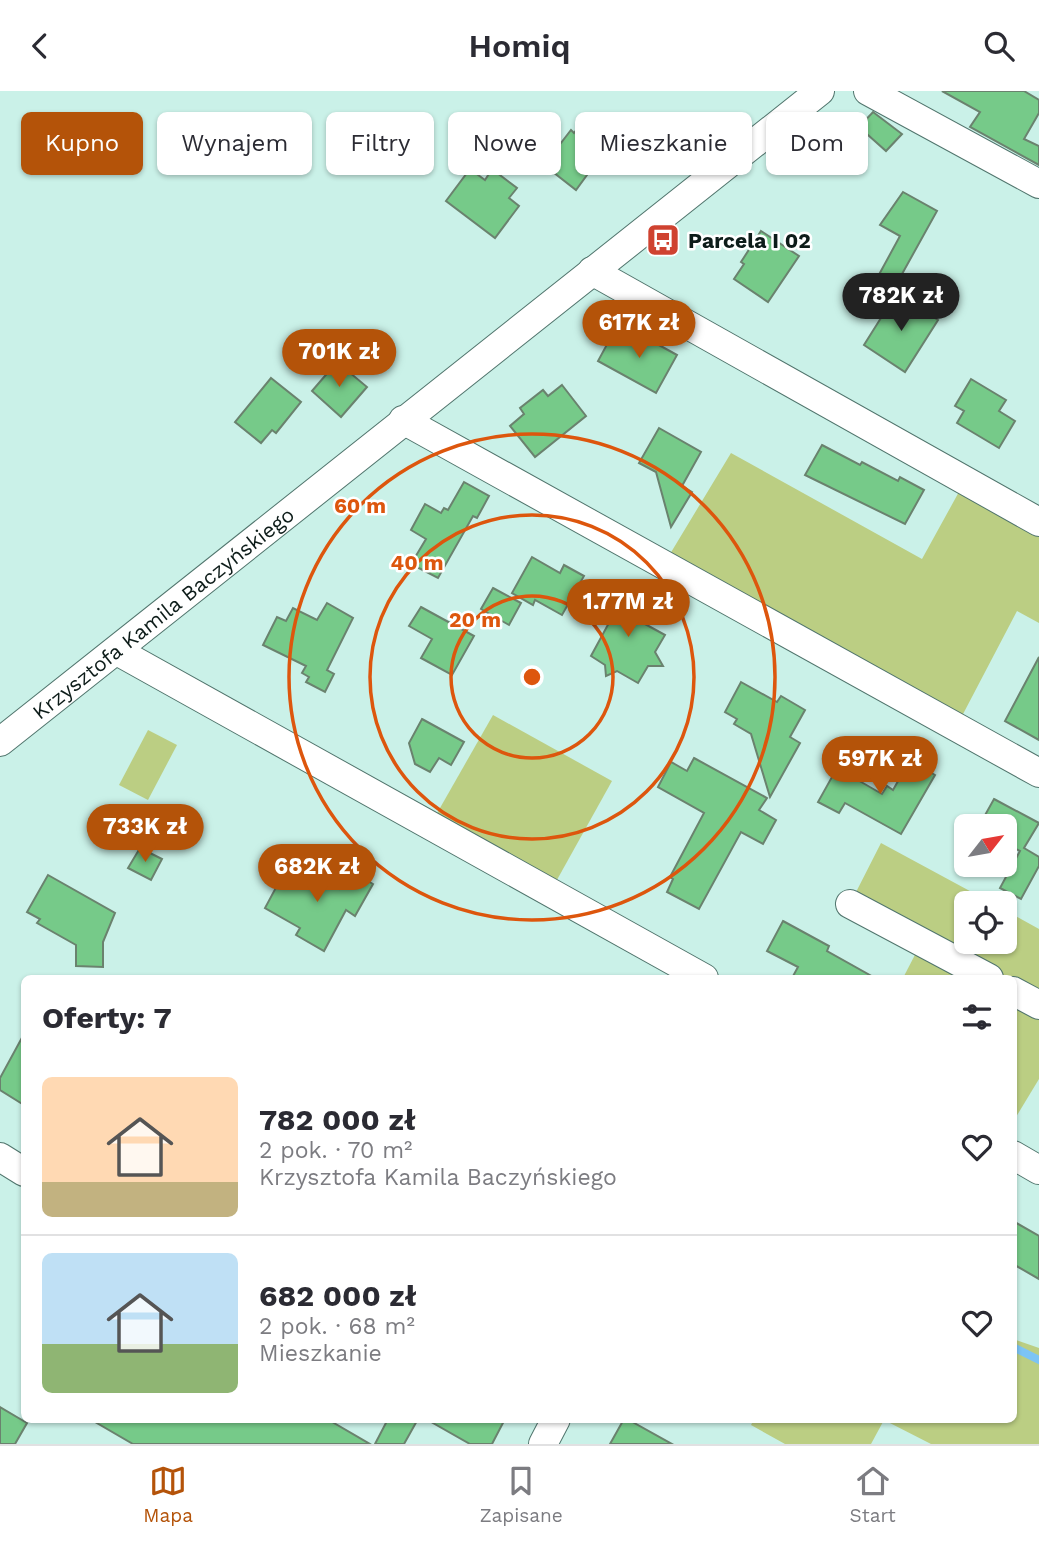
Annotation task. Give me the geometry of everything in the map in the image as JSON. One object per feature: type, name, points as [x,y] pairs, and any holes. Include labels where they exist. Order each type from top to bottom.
[{"type":"street","name":"Krzysztofa Kamila Baczyńskiego","points":[[0,742],[117,652],[403,420],[820,91]]},
{"type":"street","points":[[868,91],[1039,184]]},
{"type":"street","points":[[592,271],[1039,522]]},
{"type":"street","points":[[403,420],[1039,773]]},
{"type":"street","points":[[117,652],[699,975]]},
{"type":"street","points":[[850,904],[983,975]]},
{"type":"street","points":[[1017,993],[1039,1005]]},
{"type":"street","points":[[0,1157],[21,1170]]},
{"type":"street","points":[[1017,1157],[1039,1170]]},
{"type":"street","points":[[543,1444],[554,1423]]},
{"type":"green space","points":[[731,453],[922,559],[960,490],[1039,537],[1039,623],[1017,611],[962,716],[667,559]]},
{"type":"green space","points":[[493,715],[612,781],[553,887],[432,822]]},
{"type":"green space","points":[[148,730],[177,745],[148,800],[119,785]]},
{"type":"green space","points":[[881,843],[970,891],[954,891],[954,950],[853,898]]},
{"type":"green space","points":[[1017,917],[1039,929],[1039,996],[1017,981],[1017,975],[1001,975],[961,954],[1017,954]]},
{"type":"green space","points":[[918,949],[966,975],[905,975]]},
{"type":"green space","points":[[1017,1003],[1039,1015],[1039,1079],[1017,1115]]},
{"type":"green space","points":[[1017,1340],[1039,1348],[1039,1444],[931,1444],[890,1423],[1017,1423]]},
{"type":"green space","points":[[882,1423],[871,1444],[785,1444],[751,1425]]},
{"type":"building","points":[[942,91],[1024,91],[1039,100],[1039,113],[1024,139],[1039,146],[1039,165],[970,127],[980,112]]},
{"type":"building","points":[[873,112],[902,134],[886,151],[868,135],[868,117]]},
{"type":"building","points":[[571,130],[574,133],[575,175],[587,175],[576,190],[557,175],[561,175],[561,143]]},
{"type":"building","points":[[466,175],[478,175],[485,180],[488,175],[500,175],[517,188],[509,198],[519,206],[495,238],[446,201]]},
{"type":"building","points":[[903,192],[937,211],[892,292],[875,282],[900,236],[880,225]]},
{"type":"building","points":[[761,231],[799,256],[768,302],[734,279],[744,264],[741,262]]},
{"type":"building","points":[[896,294],[938,320],[905,372],[864,345]]},
{"type":"building","points":[[630,329],[677,355],[656,393],[598,361],[611,337],[622,343]]},
{"type":"building","points":[[337,362],[367,387],[341,417],[312,391]]},
{"type":"building","points":[[271,378],[301,402],[276,433],[272,430],[261,443],[235,422]]},
{"type":"building","points":[[971,379],[1006,400],[999,411],[1015,421],[999,448],[957,423],[964,411],[955,406]]},
{"type":"building","points":[[562,385],[586,416],[535,457],[510,426],[524,414],[520,408],[543,390],[548,396]]},
{"type":"building","points":[[659,428],[701,452],[682,486],[692,492],[671,527],[656,472],[639,463]]},
{"type":"building","points":[[822,445],[860,465],[862,462],[898,481],[900,477],[924,490],[905,524],[805,475]]},
{"type":"building","points":[[464,482],[489,496],[477,518],[473,516],[438,578],[411,564],[426,539],[411,530],[425,504],[441,513],[444,508],[448,510]]},
{"type":"building","points":[[532,557],[560,573],[564,565],[584,576],[562,615],[535,600],[533,605],[512,593]]},
{"type":"building","points":[[623,584],[646,597],[634,618],[665,635],[655,652],[663,666],[648,666],[638,683],[617,671],[606,676],[605,665],[591,656],[616,610],[610,607]]},
{"type":"building","points":[[493,588],[521,603],[509,625],[481,609]]},
{"type":"building","points":[[327,603],[353,618],[327,670],[334,674],[325,692],[306,682],[309,677],[302,673],[306,666],[263,645],[277,617],[286,621],[293,608],[317,620]]},
{"type":"building","points":[[421,607],[474,636],[452,675],[421,658],[432,639],[409,626]]},
{"type":"building","points":[[1039,657],[1039,740],[1005,721]]},
{"type":"building","points":[[741,682],[777,702],[781,696],[805,710],[790,737],[800,743],[770,797],[751,734],[734,724],[737,719],[725,712]]},
{"type":"building","points":[[422,719],[464,742],[451,765],[439,758],[430,772],[415,764],[409,743]]},
{"type":"building","points":[[694,758],[767,798],[759,810],[776,820],[763,844],[741,832],[699,909],[667,892],[673,879],[670,877],[704,813],[658,787],[671,762],[687,771]]},
{"type":"building","points":[[910,760],[935,775],[901,834],[845,803],[839,813],[818,802],[837,768],[882,794],[887,786],[893,790]]},
{"type":"building","points":[[994,799],[1039,823],[1024,848],[1039,857],[1039,866],[1021,899],[1017,897],[1017,891],[1000,888],[1006,877],[1017,877],[1017,857],[1020,851],[1017,850],[1017,814],[986,814]]},
{"type":"building","points":[[140,848],[162,859],[151,880],[128,868]]},
{"type":"building","points":[[287,867],[323,886],[325,882],[339,889],[349,870],[373,884],[355,916],[346,910],[324,951],[296,935],[300,928],[265,908]]},
{"type":"building","points":[[48,875],[115,913],[103,942],[103,967],[76,966],[76,945],[37,923],[40,919],[27,912]]},
{"type":"building","points":[[783,921],[829,946],[827,951],[870,975],[794,975],[798,967],[767,951]]},
{"type":"building","points":[[21,1040],[21,1103],[0,1090],[0,1078]]},
{"type":"building","points":[[1017,1223],[1039,1236],[1039,1279],[1017,1266]]},
{"type":"building","points":[[0,1407],[21,1419],[21,1423],[27,1423],[15,1444],[0,1444]]},
{"type":"building","points":[[97,1423],[334,1423],[370,1444],[133,1444]]},
{"type":"building","points":[[386,1423],[416,1423],[404,1444],[375,1444]]},
{"type":"building","points":[[433,1423],[503,1423],[492,1444],[470,1444]]},
{"type":"building","points":[[622,1423],[634,1423],[672,1444],[610,1444]]},
{"type":"waterway","points":[[1017,1349],[1039,1360]]},
{"type":"place","name":"Parcela I 02","points":[[663,240]]}]
